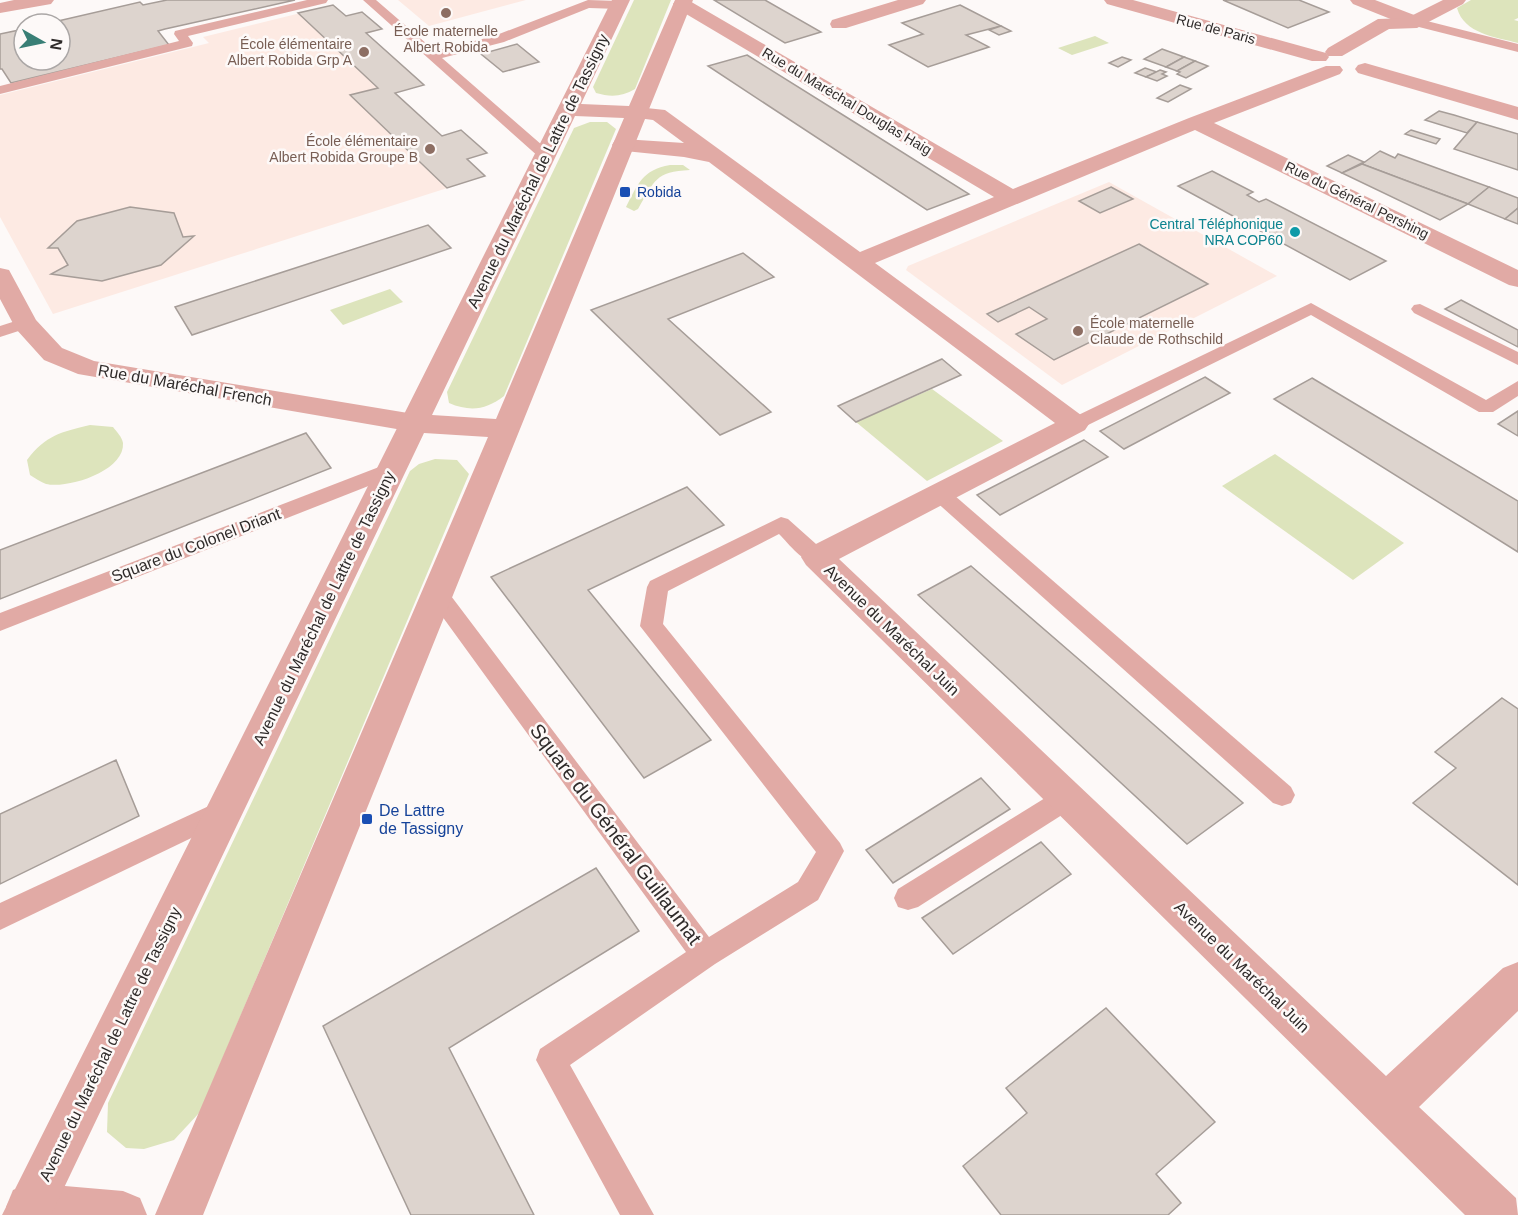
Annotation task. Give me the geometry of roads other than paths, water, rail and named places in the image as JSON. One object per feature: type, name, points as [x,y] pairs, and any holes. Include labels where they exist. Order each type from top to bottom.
[{"type":"street","points":[[0,8],[45,0]]},
{"type":"street","points":[[838,24],[917,0]]},
{"type":"street","name":"Rue de Paris","points":[[1113,0],[1329,59]]},
{"type":"street","points":[[1359,0],[1413,23]]},
{"type":"street","points":[[856,262],[1196,122],[1329,59],[1385,23],[1413,23],[1456,0]]},
{"type":"street","points":[[179,1215],[683,2]]},
{"type":"street","name":"Rue du Maréchal Douglas Haig","points":[[683,2],[1012,198]]},
{"type":"street","name":"Avenue du Maréchal de Lattre de Tassigny","points":[[28,1211],[620,3]]},
{"type":"street","points":[[1391,43],[1408,33],[1413,23]]},
{"type":"street","points":[[1329,59],[1346,72],[1368,61],[1518,114]]},
{"type":"street","points":[[568,109],[658,114],[1075,424]]},
{"type":"street","name":"Rue du Général Pershing","points":[[1196,122],[1518,280]]},
{"type":"street","points":[[623,145],[684,150],[716,157]]},
{"type":"street","name":"Rue du Maréchal French","points":[[1,280],[13,327],[53,354],[88,368],[414,423],[506,429]]},
{"type":"street","name":"Avenue du Maréchal Juin","points":[[1075,424],[817,557],[1499,1215]]},
{"type":"street","points":[[1386,1107],[1518,982]]},
{"type":"street","points":[[28,1211],[123,1215]]},
{"type":"lane","points":[[0,90],[187,43],[180,34],[322,0]]},
{"type":"lane","points":[[369,0],[545,155]]},
{"type":"lane","points":[[433,56],[499,39],[588,4],[620,3]]},
{"type":"lane","points":[[1413,23],[1518,48]]},
{"type":"lane","points":[[1075,424],[1311,308],[1486,408],[1518,387]]},
{"type":"lane","points":[[1420,309],[1518,359]]},
{"type":"lane","name":"Square du Colonel Driant","points":[[0,622],[392,469]]},
{"type":"lane","points":[[940,494],[1282,795]]},
{"type":"lane","points":[[705,955],[808,891],[831,851],[651,626],[658,587],[781,524],[817,557]]},
{"type":"lane","name":"Square du Général Guillaumat","points":[[437,594],[705,955],[551,1060],[638,1215]]},
{"type":"lane","points":[[908,898],[1067,798]]},
{"type":"lane","points":[[0,917],[224,810]]},
{"type":"place","name":"École maternelle Albert Robida","points":[[446,13]]},
{"type":"place","name":"École élémentaire Albert Robida Grp A","points":[[364,52]]},
{"type":"place","name":"École élémentaire Albert Robida Groupe B","points":[[430,149]]},
{"type":"place","name":"Robida","points":[[625,192]]},
{"type":"place","name":"Central Téléphonique NRA COP60","points":[[1295,232]]},
{"type":"place","name":"École maternelle Claude de Rothschild","points":[[1078,331]]},
{"type":"place","name":"De Lattre de Tassigny","points":[[367,819]]}]
